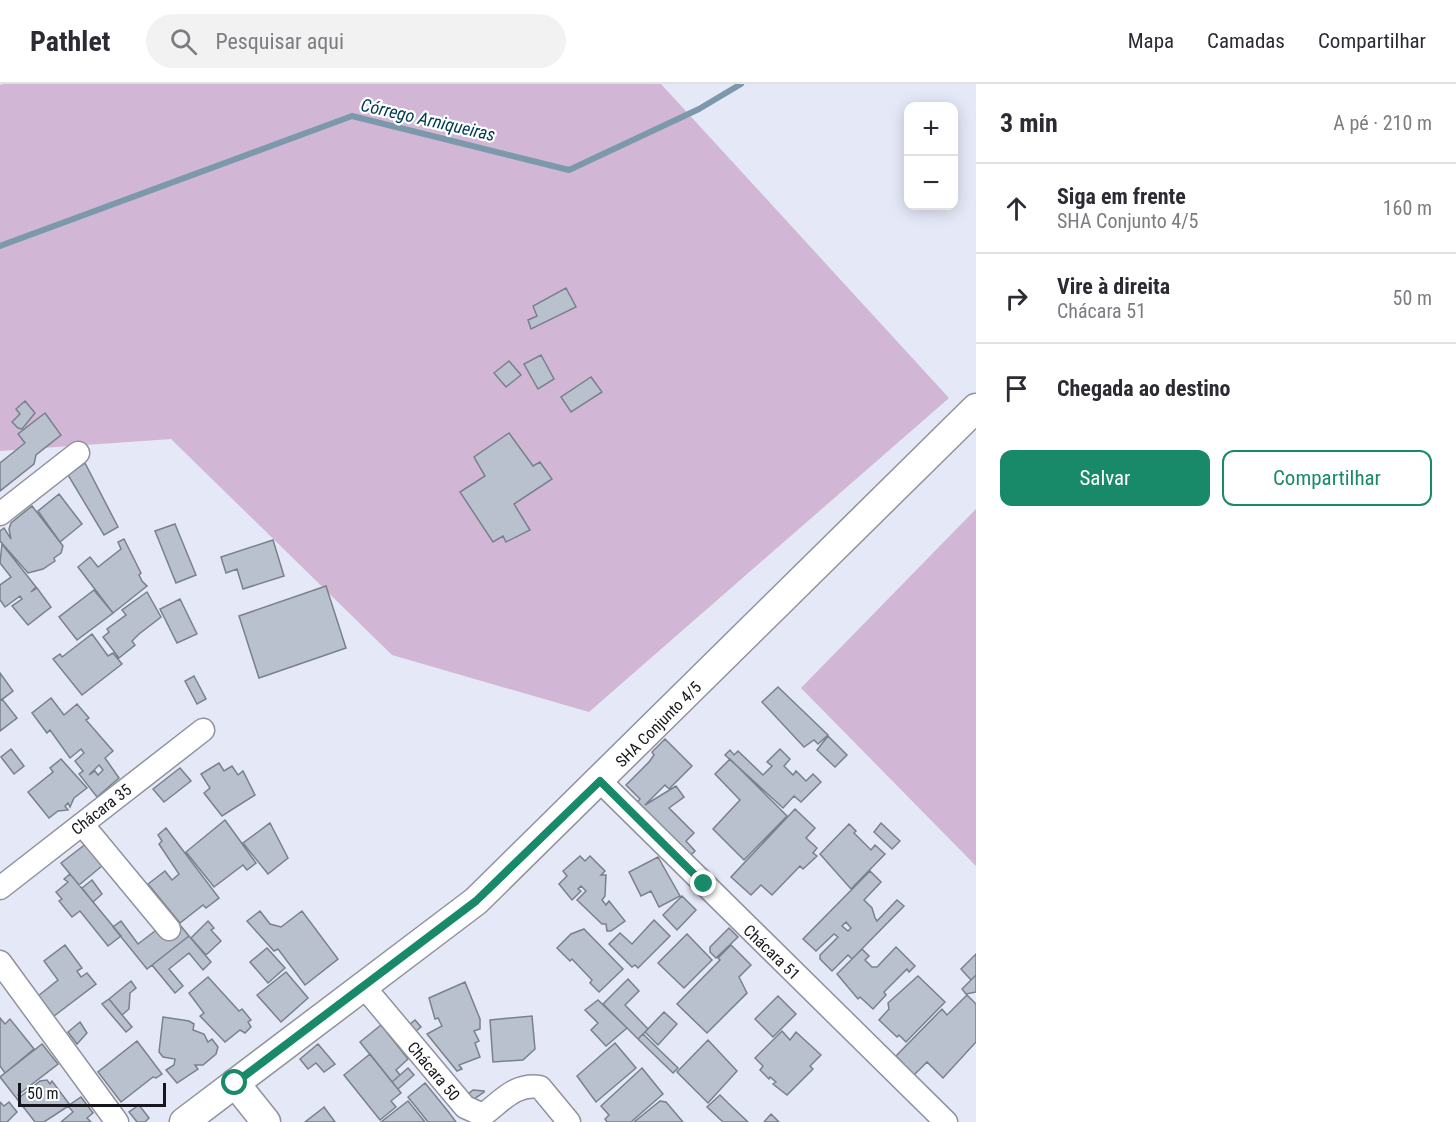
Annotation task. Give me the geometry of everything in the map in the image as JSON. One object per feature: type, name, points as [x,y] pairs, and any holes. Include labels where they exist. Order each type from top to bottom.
[{"type":"street","name":"SHA Conjunto 4/5","points":[[184,1122],[476,901],[976,408]]},
{"type":"street","points":[[0,514],[78,453]]},
{"type":"street","name":"Chácara 35","points":[[0,888],[203,730]]},
{"type":"street","name":"Chácara 51","points":[[600,781],[946,1122]]},
{"type":"street","points":[[82,824],[169,929]]},
{"type":"street","points":[[0,962],[117,1122]]},
{"type":"street","name":"Chácara 50","points":[[364,988],[465,1107],[483,1115],[510,1092],[526,1085],[540,1087],[569,1122]]},
{"type":"street","points":[[235,1083],[266,1122]]},
{"type":"shaded area","points":[[661,84],[949,398],[589,712],[392,655],[171,439],[0,451],[0,85]]},
{"type":"shaded area","points":[[976,509],[976,866],[801,688]]},
{"type":"building","points":[[566,288],[576,307],[531,329],[528,320],[537,316],[533,306]]},
{"type":"building","points":[[541,355],[554,379],[538,389],[524,364]]},
{"type":"building","points":[[509,361],[521,375],[506,387],[494,373]]},
{"type":"building","points":[[591,377],[602,392],[571,412],[561,397]]},
{"type":"building","points":[[25,401],[35,413],[22,429],[12,422],[20,414],[16,409]]},
{"type":"building","points":[[45,413],[61,435],[36,455],[34,464],[0,491],[0,463],[25,443],[18,434]]},
{"type":"building","points":[[509,433],[533,466],[540,462],[552,479],[514,504],[530,530],[506,542],[503,536],[493,542],[460,492],[485,476],[474,457]]},
{"type":"building","points":[[85,463],[118,527],[104,535],[68,475]]},
{"type":"building","points":[[59,494],[82,524],[60,542],[38,511]]},
{"type":"building","points":[[32,506],[63,546],[61,553],[54,558],[55,561],[43,569],[28,573],[0,541],[0,531],[4,528],[11,539],[9,529],[11,523]]},
{"type":"building","points":[[175,524],[196,575],[176,583],[155,531]]},
{"type":"building","points":[[124,539],[141,573],[139,575],[147,586],[113,613],[78,567],[90,557],[98,567],[121,549],[118,542]]},
{"type":"building","points":[[273,540],[284,576],[243,589],[237,569],[226,573],[221,557]]},
{"type":"building","points":[[2,544],[36,587],[31,592],[37,588],[51,607],[28,625],[12,606],[22,599],[20,596],[5,607],[0,600],[0,585],[11,577],[0,563]]},
{"type":"building","points":[[326,586],[346,648],[259,678],[239,616]]},
{"type":"building","points":[[94,590],[113,613],[77,640],[59,617]]},
{"type":"building","points":[[147,592],[161,617],[139,634],[132,641],[135,645],[119,658],[103,637],[109,632],[107,629],[126,615],[122,610]]},
{"type":"building","points":[[180,599],[197,634],[177,643],[160,609]]},
{"type":"building","points":[[92,634],[108,656],[113,653],[122,664],[82,695],[53,659],[60,654],[62,657]]},
{"type":"building","points":[[0,673],[13,691],[0,701]]},
{"type":"building","points":[[194,676],[206,699],[197,704],[185,681]]},
{"type":"building","points":[[778,687],[828,735],[818,744],[814,740],[804,747],[762,702]]},
{"type":"building","points":[[51,698],[64,715],[77,704],[89,718],[86,720],[113,751],[105,758],[119,778],[97,797],[79,774],[83,771],[75,761],[84,753],[81,749],[70,758],[50,730],[47,733],[32,713]],"holes":[[[99,765],[103,770],[98,775],[95,771],[89,775]]]},
{"type":"building","points":[[2,699],[17,718],[0,731],[0,701]]},
{"type":"building","points":[[828,736],[847,755],[835,767],[817,750]]},
{"type":"building","points":[[665,739],[692,766],[669,789],[665,785],[645,805],[676,786],[684,797],[669,808],[694,833],[686,841],[695,851],[689,857],[636,803],[640,799],[626,785],[649,762],[654,755],[652,752]]},
{"type":"building","points":[[11,749],[24,766],[14,774],[1,757]]},
{"type":"building","points":[[780,749],[790,759],[784,766],[793,775],[796,771],[806,781],[813,774],[821,782],[801,802],[794,796],[783,808],[725,755],[730,750],[734,755],[738,751],[763,775],[772,766],[767,762]]},
{"type":"building","points":[[61,759],[87,788],[74,798],[70,807],[68,803],[65,806],[68,810],[58,811],[49,818],[28,792],[53,772],[50,768]]},
{"type":"building","points":[[730,759],[787,816],[744,860],[713,829],[740,800],[715,774]]},
{"type":"building","points":[[219,763],[224,771],[232,766],[238,775],[243,771],[255,795],[222,816],[204,793],[210,788],[201,774]]},
{"type":"building","points":[[180,768],[191,781],[164,802],[153,789]]},
{"type":"building","points":[[795,809],[815,828],[806,838],[817,848],[813,853],[817,856],[803,869],[800,866],[772,895],[761,885],[751,895],[731,877]]},
{"type":"building","points":[[225,820],[256,863],[247,870],[243,865],[214,887],[186,852]]},
{"type":"building","points":[[270,823],[288,858],[268,874],[243,843]]},
{"type":"building","points":[[881,823],[900,841],[892,849],[874,832]]},
{"type":"building","points":[[849,824],[856,831],[854,833],[871,850],[875,845],[885,854],[851,889],[820,854]]},
{"type":"building","points":[[166,828],[219,898],[206,908],[203,905],[180,923],[148,884],[165,871],[172,880],[179,874],[159,844],[162,841],[158,835]]},
{"type":"building","points":[[91,840],[108,861],[79,885],[61,863]]},
{"type":"building","points":[[580,856],[585,861],[590,856],[605,871],[601,875],[606,875],[605,896],[602,900],[606,905],[609,901],[625,921],[611,931],[607,931],[606,924],[602,924],[577,900],[586,891],[581,886],[578,889],[581,891],[572,900],[559,884],[567,876],[563,871]]},
{"type":"building","points":[[658,857],[680,896],[659,907],[651,891],[641,896],[629,872]]},
{"type":"building","points":[[870,871],[881,882],[864,900],[872,908],[877,921],[897,900],[904,906],[852,959],[848,955],[832,971],[820,959],[820,955],[838,937],[834,934],[816,951],[803,939]],"holes":[[[846,922],[851,928],[848,931],[842,926]]]},
{"type":"building","points":[[70,874],[121,936],[108,946],[80,911],[72,917],[59,901],[62,899],[56,892],[68,882],[64,879]]},
{"type":"building","points":[[92,880],[102,894],[93,902],[82,888]]},
{"type":"building","points":[[682,896],[696,910],[677,930],[663,915]]},
{"type":"building","points":[[260,911],[270,924],[281,927],[302,911],[338,959],[305,985],[278,949],[274,951],[247,921]]},
{"type":"building","points":[[654,920],[670,936],[638,968],[635,965],[632,967],[609,944],[620,933],[632,944]]},
{"type":"building","points":[[121,921],[138,944],[159,928],[165,936],[180,925],[189,936],[147,969],[113,927]]},
{"type":"building","points":[[208,921],[214,928],[211,930],[221,941],[206,955],[191,938]]},
{"type":"building","points":[[729,928],[738,937],[716,958],[710,952],[710,947]]},
{"type":"building","points":[[584,929],[623,969],[599,992],[590,983],[592,980],[572,959],[570,961],[557,948],[571,934]]},
{"type":"building","points":[[687,934],[712,960],[684,988],[658,963]]},
{"type":"building","points":[[189,936],[211,962],[203,970],[189,953],[169,969],[183,986],[175,993],[152,965]]},
{"type":"building","points":[[65,945],[82,968],[77,971],[81,977],[87,973],[96,984],[54,1016],[38,996],[58,980],[44,961]]},
{"type":"building","points":[[731,945],[751,965],[739,977],[747,993],[707,1033],[677,1004],[720,960],[718,958]]},
{"type":"building","points":[[896,947],[915,966],[909,972],[907,969],[884,992],[886,995],[873,1009],[860,997],[858,999],[837,974],[862,949],[869,956],[865,960],[872,967],[877,967]]},
{"type":"building","points":[[267,948],[285,968],[268,983],[250,962]]},
{"type":"building","points":[[976,954],[976,975],[971,980],[961,969]]},
{"type":"building","points":[[286,972],[308,998],[281,1022],[257,995]]},
{"type":"building","points":[[976,975],[976,992],[966,994],[962,989]]},
{"type":"building","points":[[918,976],[945,1002],[906,1042],[899,1035],[897,1037],[879,1020],[889,1009],[888,1003]]},
{"type":"building","points":[[208,977],[239,1011],[242,1009],[251,1020],[248,1022],[251,1027],[245,1033],[240,1030],[225,1042],[200,1016],[204,1013],[189,993]]},
{"type":"building","points":[[628,979],[639,991],[625,1005],[648,1029],[638,1039],[603,1004]]},
{"type":"building","points":[[131,981],[136,988],[130,993],[129,1009],[122,1015],[109,999]]},
{"type":"building","points":[[465,982],[480,1019],[480,1029],[474,1031],[479,1041],[475,1043],[480,1057],[459,1065],[462,1069],[457,1071],[427,1034],[442,1026],[438,1018],[435,1019],[429,998]]},
{"type":"building","points":[[967,995],[976,1004],[976,1042],[943,1078],[927,1062],[914,1075],[896,1056],[942,1009],[947,1015]]},
{"type":"building","points":[[778,996],[796,1014],[773,1037],[755,1019]]},
{"type":"building","points":[[109,999],[132,1027],[126,1032],[102,1004]]},
{"type":"building","points":[[598,1000],[627,1028],[606,1046],[591,1030],[598,1023],[585,1010]]},
{"type":"building","points":[[664,1012],[677,1024],[658,1045],[645,1032]]},
{"type":"building","points":[[532,1016],[535,1049],[523,1060],[493,1062],[490,1020]]},
{"type":"building","points":[[163,1017],[189,1021],[194,1024],[193,1030],[204,1034],[208,1042],[212,1039],[218,1047],[216,1054],[203,1065],[195,1065],[198,1069],[177,1083],[166,1070],[174,1065],[175,1059],[163,1057],[159,1052]]},
{"type":"building","points":[[0,1018],[5,1024],[10,1019],[34,1049],[5,1073],[0,1066]]},
{"type":"building","points":[[415,1020],[421,1027],[400,1044],[394,1037]]},
{"type":"building","points":[[80,1022],[87,1033],[77,1044],[68,1032]]},
{"type":"building","points":[[381,1025],[408,1059],[396,1070],[400,1075],[392,1082],[360,1042]]},
{"type":"building","points":[[782,1031],[790,1040],[796,1032],[821,1055],[810,1066],[813,1069],[787,1095],[773,1084],[776,1082],[760,1070],[763,1066],[755,1058]]},
{"type":"building","points":[[643,1034],[678,1068],[673,1073],[638,1039]]},
{"type":"building","points":[[708,1040],[737,1071],[708,1103],[677,1072]]},
{"type":"building","points":[[137,1041],[162,1074],[156,1078],[153,1077],[121,1102],[98,1072]]},
{"type":"building","points":[[615,1043],[636,1068],[596,1102],[577,1076]]},
{"type":"building","points":[[42,1044],[58,1064],[18,1095],[20,1097],[40,1081],[47,1080],[50,1084],[52,1081],[70,1105],[44,1122],[35,1122],[0,1077]]},
{"type":"building","points":[[318,1044],[335,1064],[324,1072],[316,1063],[308,1069],[300,1059]]},
{"type":"building","points":[[370,1054],[401,1093],[391,1101],[396,1107],[380,1120],[344,1075]]},
{"type":"building","points":[[408,1068],[414,1075],[398,1089],[392,1082]]},
{"type":"building","points":[[642,1068],[663,1094],[631,1122],[607,1122],[605,1119],[609,1115],[601,1106]]},
{"type":"building","points":[[425,1083],[456,1122],[428,1122],[408,1097]]},
{"type":"building","points":[[473,1090],[484,1092],[474,1099],[467,1095]]},
{"type":"building","points":[[720,1095],[748,1122],[723,1122],[707,1107]]},
{"type":"building","points":[[81,1097],[93,1113],[87,1118],[91,1122],[61,1122],[73,1112],[68,1106]]},
{"type":"building","points":[[408,1101],[425,1122],[381,1122]]},
{"type":"building","points":[[660,1101],[666,1102],[683,1122],[634,1122]]},
{"type":"building","points":[[0,1102],[4,1106],[9,1102],[17,1112],[7,1122],[0,1122]]},
{"type":"building","points":[[139,1105],[149,1118],[145,1122],[137,1122],[129,1112]]},
{"type":"building","points":[[323,1108],[335,1122],[305,1122]]},
{"type":"building","points":[[771,1114],[779,1122],[764,1122]]},
{"type":"waterway","name":"Córrego Arniqueiras","points":[[0,246],[352,116],[569,170],[699,109],[741,84]]},
{"type":"route","points":[[235,1083],[364,988],[476,901],[600,781],[704,884]]}]
